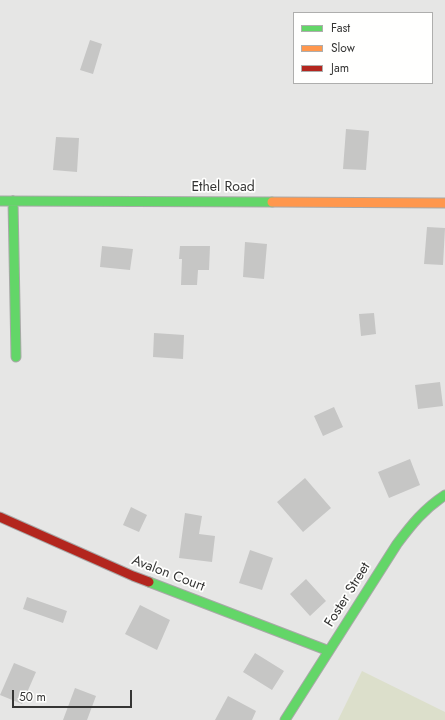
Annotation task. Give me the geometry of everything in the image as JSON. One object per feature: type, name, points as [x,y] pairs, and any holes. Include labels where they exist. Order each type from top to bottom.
[{"type":"street","name":"Ethel Road","points":[[0,201],[445,203]]},
{"type":"street","points":[[13,201],[16,357]]},
{"type":"street","name":"Foster Street","points":[[285,720],[397,544],[413,522],[434,502],[445,495]]},
{"type":"street","name":"Avalon Court","points":[[0,517],[133,576],[329,651]]},
{"type":"green space","points":[[362,671],[445,712],[445,720],[338,720]]},
{"type":"building","points":[[90,40],[102,44],[93,74],[80,70]]},
{"type":"building","points":[[346,129],[369,131],[366,170],[343,169]]},
{"type":"building","points":[[56,137],[79,138],[77,172],[53,170]]},
{"type":"building","points":[[427,227],[445,228],[443,265],[424,264]]},
{"type":"building","points":[[245,242],[267,244],[264,279],[243,277]]},
{"type":"building","points":[[102,246],[133,249],[130,270],[100,267]]},
{"type":"building","points":[[180,246],[210,246],[209,270],[198,270],[197,285],[181,285],[182,259],[179,259]]},
{"type":"building","points":[[374,313],[376,334],[361,336],[359,314]]},
{"type":"building","points":[[154,333],[184,335],[183,359],[153,357]]},
{"type":"building","points":[[440,382],[443,406],[418,409],[415,385]]},
{"type":"building","points":[[334,407],[343,427],[323,436],[314,416]]},
{"type":"building","points":[[410,459],[420,485],[389,498],[378,472]]},
{"type":"building","points":[[305,478],[331,508],[303,532],[277,502]]},
{"type":"building","points":[[131,507],[147,515],[139,532],[123,525]]},
{"type":"building","points":[[185,513],[202,516],[199,534],[215,536],[212,562],[179,558]]},
{"type":"building","points":[[250,550],[273,558],[262,590],[239,583]]},
{"type":"building","points":[[306,579],[326,601],[310,616],[290,594]]},
{"type":"building","points":[[27,597],[67,611],[63,623],[23,609]]},
{"type":"building","points":[[140,605],[170,620],[157,650],[125,634]]},
{"type":"building","points":[[255,653],[284,671],[272,690],[243,672]]},
{"type":"building","points":[[14,663],[36,672],[22,704],[0,695]]},
{"type":"building","points":[[75,688],[96,696],[87,720],[63,720]]},
{"type":"building","points":[[228,696],[256,711],[252,720],[215,720]]},
{"type":"traffic: fast","points":[[0,201],[272,202]]},
{"type":"traffic: fast","points":[[13,201],[16,357]]},
{"type":"traffic: fast","points":[[285,720],[397,544],[419,517],[445,495]]},
{"type":"traffic: fast","points":[[149,582],[329,651]]},
{"type":"traffic: slow","points":[[272,202],[445,203]]},
{"type":"traffic: jam","points":[[0,517],[149,582]]}]
